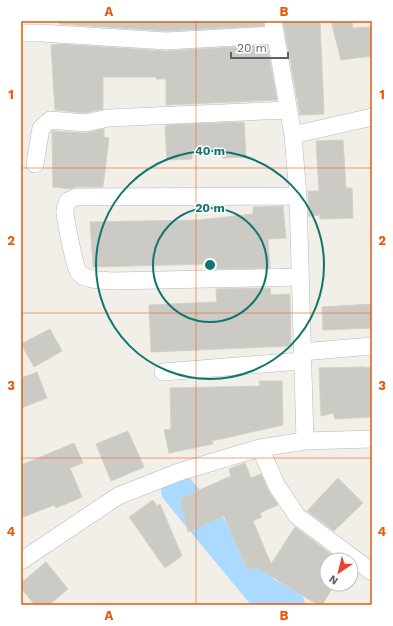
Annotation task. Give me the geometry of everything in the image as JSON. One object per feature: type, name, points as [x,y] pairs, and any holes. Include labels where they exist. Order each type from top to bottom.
[{"type":"street","points":[[21,33],[166,41],[273,28],[287,110],[293,135],[298,196],[305,441]]},
{"type":"street","points":[[35,164],[40,128],[50,120],[86,123],[108,118],[287,110]]},
{"type":"street","points":[[293,135],[372,117]]},
{"type":"street","points":[[298,196],[76,197],[68,201],[64,212],[73,251],[74,263],[79,273],[91,279],[112,281],[300,277]]},
{"type":"street","points":[[163,372],[302,357],[372,346]]},
{"type":"street","points":[[21,561],[118,496],[179,472],[260,448],[305,441],[372,439]]},
{"type":"street","points":[[260,448],[277,486],[298,516],[372,572]]},
{"type":"building","points":[[59,21],[263,21],[264,26],[166,31],[59,24]]},
{"type":"building","points":[[283,21],[320,21],[324,114],[300,115]]},
{"type":"building","points":[[331,21],[352,21],[353,28],[372,27],[372,56],[341,60]]},
{"type":"building","points":[[59,44],[166,51],[267,45],[277,100],[166,105],[166,79],[156,79],[156,77],[103,77],[103,109],[85,113],[55,110],[51,45]]},
{"type":"building","points":[[244,122],[246,157],[222,158],[222,150],[192,150],[192,159],[167,160],[165,127],[167,125]]},
{"type":"building","points":[[104,129],[104,137],[109,138],[103,187],[76,187],[70,189],[53,187],[52,131],[85,133]]},
{"type":"building","points":[[343,140],[346,188],[352,188],[353,218],[320,219],[320,215],[309,216],[308,191],[319,191],[316,141]]},
{"type":"building","points":[[283,206],[286,238],[268,239],[270,268],[215,269],[214,264],[93,267],[90,222],[199,220],[253,214],[253,207]]},
{"type":"building","points":[[270,288],[271,295],[290,294],[291,346],[151,352],[149,305],[217,302],[216,289]]},
{"type":"building","points":[[372,304],[372,328],[323,330],[322,307]]},
{"type":"building","points":[[50,329],[62,351],[34,367],[21,344]]},
{"type":"building","points":[[319,368],[372,368],[372,417],[335,419],[333,413],[321,416]]},
{"type":"building","points":[[37,372],[47,398],[21,408],[21,378]]},
{"type":"building","points":[[259,381],[282,381],[283,425],[212,441],[213,444],[169,453],[164,430],[171,429],[170,388],[260,386]]},
{"type":"building","points":[[128,431],[144,467],[111,481],[96,444]]},
{"type":"building","points":[[74,443],[83,463],[70,468],[82,497],[56,508],[54,505],[21,518],[21,465]]},
{"type":"building","points":[[245,463],[251,478],[261,474],[268,490],[278,505],[260,513],[262,517],[253,521],[271,564],[295,527],[328,552],[319,552],[319,592],[330,592],[322,605],[318,605],[256,567],[248,571],[224,516],[188,532],[180,499],[231,476],[229,469]]},
{"type":"building","points":[[338,478],[363,503],[334,531],[307,511]]},
{"type":"building","points":[[153,500],[157,506],[160,504],[182,556],[165,568],[129,517]]},
{"type":"building","points":[[46,562],[68,589],[49,605],[35,605],[21,588],[21,583]]},
{"type":"waterway","points":[[178,490],[264,594],[288,605]]}]
